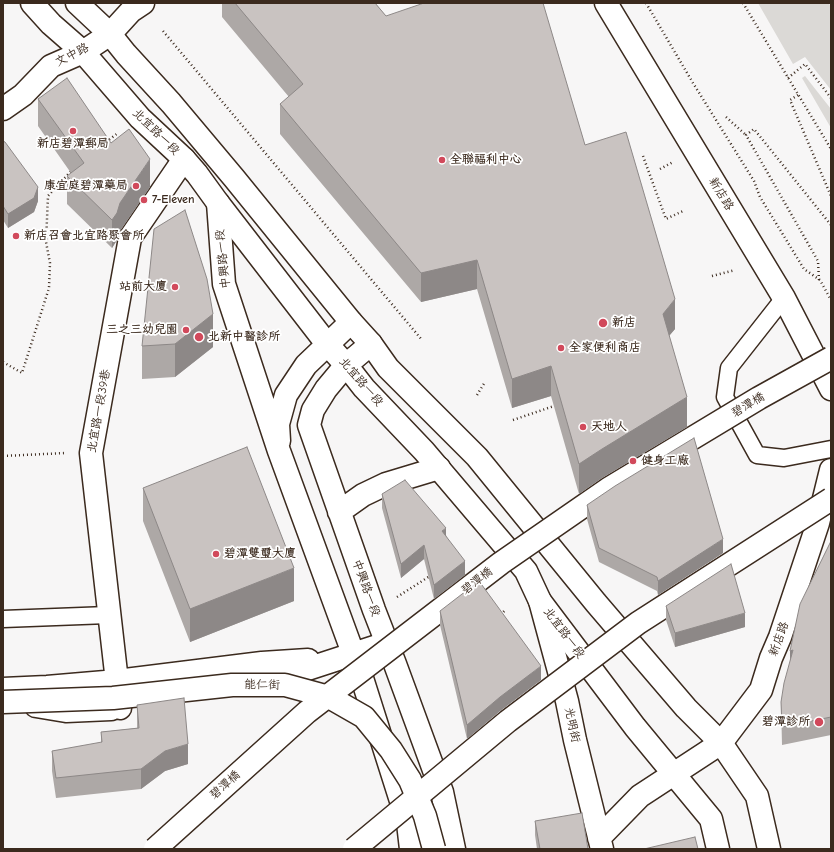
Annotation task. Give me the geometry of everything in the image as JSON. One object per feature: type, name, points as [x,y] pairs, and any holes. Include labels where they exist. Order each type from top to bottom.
[{"type":"main road","name":"北宜路一段","points":[[32,3],[51,24],[83,52],[140,118],[198,174],[218,204],[327,344],[364,388],[439,468],[526,571],[540,601],[635,727],[711,819],[718,849]]},
{"type":"main road","points":[[77,3],[110,34],[126,54],[171,102],[351,322],[371,344],[388,368],[477,457],[596,603],[686,708],[722,744],[757,796],[769,849]]},
{"type":"main road","name":"文中路","points":[[3,109],[23,95],[51,66],[83,52],[110,34],[131,11],[143,3]]},
{"type":"main road","name":"新店路","points":[[606,3],[784,298],[831,389]]},
{"type":"main road","name":"北宜路一段39巷","points":[[120,708],[108,615],[91,453],[130,238],[184,159]]},
{"type":"main road","name":"中興路一段","points":[[218,204],[224,284],[346,656],[364,682],[408,823],[411,849]]},
{"type":"main road","name":"中興路一段","points":[[279,451],[278,424],[286,395],[306,365],[351,322]]},
{"type":"main road","name":"中興路一段","points":[[371,344],[346,365],[326,389],[315,406],[309,425],[339,512],[442,792],[454,849]]},
{"type":"main road","name":"碧潭橋","points":[[154,849],[307,712],[501,563],[608,489],[759,398],[831,358]]},
{"type":"main road","points":[[339,512],[363,495],[386,484],[439,468]]},
{"type":"main road","name":"新店路","points":[[600,844],[640,796],[674,773],[722,744],[761,690],[818,523],[831,470]]},
{"type":"main road","points":[[354,849],[508,721],[638,624],[831,500]]},
{"type":"main road","name":"光明街","points":[[540,601],[567,701],[600,844]]},
{"type":"main road","points":[[3,702],[66,711],[120,708],[227,695],[387,643]]},
{"type":"main road","points":[[3,689],[117,681],[262,663],[346,656]]},
{"type":"main road","name":"能仁街","points":[[3,702],[113,698],[232,685],[285,685],[329,697],[364,717],[391,750],[410,780],[425,816],[434,849]]},
{"type":"lane","points":[[784,298],[728,368],[725,398],[757,456],[784,458],[831,449]]},
{"type":"lane","points":[[3,619],[108,615]]},
{"type":"path","points":[[646,3],[693,83],[754,181],[760,197],[804,269],[820,280]]},
{"type":"path","points":[[743,3],[831,149]]},
{"type":"path","points":[[163,31],[422,340]]},
{"type":"path","points":[[788,78],[805,64],[831,98]]},
{"type":"path","points":[[798,95],[790,100],[831,196]]},
{"type":"path","points":[[726,117],[746,134],[818,261],[820,280],[831,300]]},
{"type":"path","points":[[100,147],[140,118]]},
{"type":"path","points":[[746,134],[754,129],[831,225]]},
{"type":"path","points":[[643,156],[666,219],[683,211]]},
{"type":"path","points":[[3,362],[22,373],[49,288],[50,263],[46,242],[48,196],[74,169]]},
{"type":"path","points":[[712,276],[734,270]]},
{"type":"path","points":[[477,395],[485,382]]},
{"type":"path","points":[[513,420],[554,406]]},
{"type":"path","points":[[3,456],[51,452],[91,453]]},
{"type":"path","points":[[500,616],[505,610]]},
{"type":"shaded area","points":[[758,3],[829,3],[831,8],[831,90],[805,57],[793,64]]},
{"type":"shaded area","points":[[805,76],[831,109],[831,128],[802,78]]},
{"type":"building","points":[[235,3],[375,3],[386,16],[424,3],[543,3],[585,145],[626,132],[675,299],[663,314],[687,397],[579,464],[551,366],[512,379],[477,260],[421,273],[280,104],[303,84]]},
{"type":"building","points":[[67,78],[111,143],[129,129],[150,159],[120,203],[117,213],[112,220],[67,176],[84,163],[38,99]]},
{"type":"building","points":[[3,141],[38,187],[34,198],[8,214],[3,206]]},
{"type":"building","name":"站前大廈","points":[[185,210],[207,279],[213,314],[175,344],[142,346],[154,229]]},
{"type":"building","points":[[694,438],[723,539],[658,581],[657,577],[599,548],[587,505],[615,486]]},
{"type":"building","name":"碧潭雙璽大廈","points":[[247,447],[294,568],[190,609],[143,488]]},
{"type":"building","points":[[405,480],[446,528],[442,531],[465,561],[434,585],[424,545],[401,564],[382,494]]},
{"type":"building","points":[[831,541],[831,717],[782,727],[781,702],[784,683],[793,650],[790,651],[800,604]]},
{"type":"building","points":[[731,564],[745,613],[675,633],[666,606]]},
{"type":"building","points":[[479,581],[541,666],[500,697],[467,725],[440,611]]},
{"type":"building","points":[[184,698],[188,744],[165,751],[141,769],[56,778],[52,751],[102,742],[101,732],[139,728],[137,705]]},
{"type":"building","points":[[582,813],[588,849],[540,849],[535,821]]},
{"type":"building","points":[[695,837],[698,849],[644,849]]},
{"type":"place","name":"新店碧潭郵局","points":[[73,131]]},
{"type":"place","name":"全聯福利中心","points":[[442,160]]},
{"type":"place","name":"康宜庭碧潭藥局","points":[[136,186]]},
{"type":"place","name":"7-Eleven","points":[[144,200]]},
{"type":"place","name":"新店召會北宜路聚會所","points":[[16,236]]},
{"type":"place","name":"站前大廈","points":[[175,287]]},
{"type":"place","name":"新店","points":[[603,323]]},
{"type":"place","name":"三之三幼兒園","points":[[186,330]]},
{"type":"place","name":"北新中醫診所","points":[[199,337]]},
{"type":"place","name":"全家便利商店","points":[[561,348]]},
{"type":"place","name":"天地人","points":[[583,427]]},
{"type":"place","name":"健身工廠","points":[[633,461]]},
{"type":"place","name":"碧潭雙璽大廈","points":[[216,554]]},
{"type":"place","name":"碧潭診所","points":[[819,722]]}]
